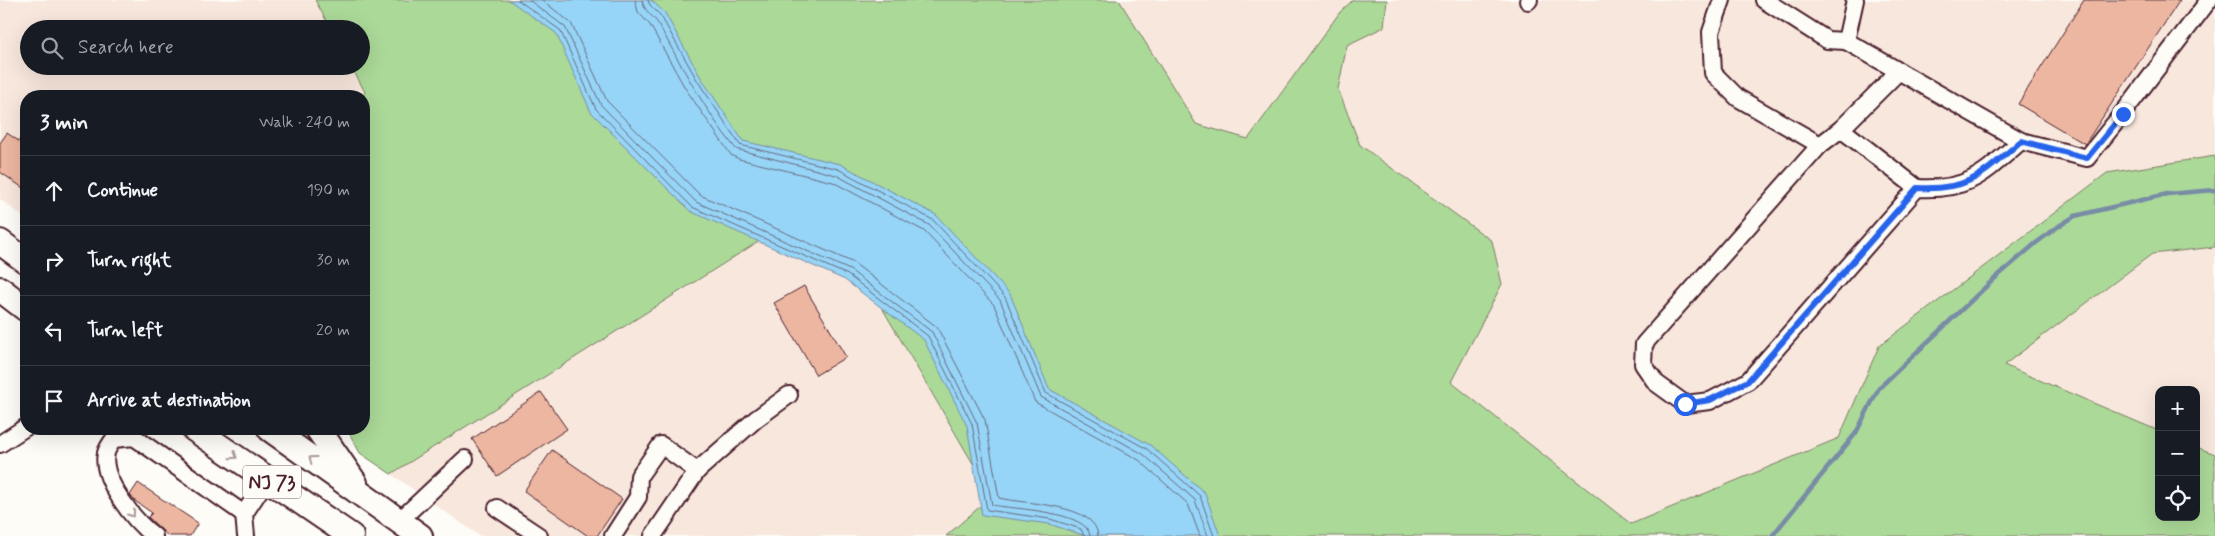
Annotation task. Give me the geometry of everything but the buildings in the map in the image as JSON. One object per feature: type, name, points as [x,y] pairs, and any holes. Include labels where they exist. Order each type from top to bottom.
[{"type":"highway","points":[[0,242],[20,257]]},
{"type":"highway","points":[[0,289],[20,304]]},
{"type":"highway","name":"NJ 73","points":[[203,435],[351,536]]},
{"type":"highway","name":"NJ 73","points":[[278,435],[420,536]]},
{"type":"highway","points":[[322,435],[366,499]]},
{"type":"street","points":[[1722,0],[1711,32],[1713,73],[1738,98],[1820,145]]},
{"type":"street","points":[[1764,0],[1827,40],[1846,41],[2021,141],[2087,158],[2123,114],[2209,0]]},
{"type":"street","points":[[1846,41],[1855,0]]},
{"type":"street","points":[[1899,71],[1841,129],[1820,145],[1644,344],[1643,364],[1656,382],[1685,404],[1710,400],[1748,381],[1917,188]]},
{"type":"street","points":[[1841,129],[1917,188],[1943,190],[1978,178],[2021,141]]},
{"type":"street","points":[[653,536],[698,471],[756,419],[790,395]]},
{"type":"street","points":[[0,444],[20,431]]},
{"type":"street","points":[[154,536],[140,525],[114,488],[107,470],[106,453],[114,439],[134,438],[244,514]]},
{"type":"street","points":[[613,536],[638,497],[639,476],[660,444],[698,471]]},
{"type":"street","points":[[399,521],[465,459]]},
{"type":"street","points":[[246,536],[244,514],[267,479]]},
{"type":"street","points":[[497,508],[539,536]]},
{"type":"shaded area","points":[[0,0],[315,0],[326,20],[20,20],[20,75],[356,75],[364,90],[20,90],[20,214],[0,199]]},
{"type":"shaded area","points":[[732,0],[2215,0],[2215,536],[1677,505],[1631,524],[1516,434]]},
{"type":"shaded area","points":[[764,238],[826,251],[878,301],[992,496],[946,536],[480,536],[391,474]]},
{"type":"green space","points":[[315,0],[1119,0],[1196,124],[1248,139],[1340,12],[1353,0],[1387,0],[1384,27],[1347,45],[1338,89],[1360,145],[1492,241],[1502,284],[1451,382],[1631,524],[1839,438],[1879,346],[2107,173],[2215,156],[2215,247],[2152,254],[2004,365],[2155,429],[2155,521],[2200,521],[2200,448],[2215,454],[2215,536],[946,536],[992,496],[878,301],[826,251],[764,238],[391,474],[360,453],[350,435],[370,435],[370,90],[364,90],[356,75],[370,75],[370,20],[326,20]]},
{"type":"water","points":[[509,0],[651,0],[665,13],[701,78],[743,141],[840,164],[936,215],[1010,294],[1049,389],[1150,445],[1205,493],[1220,536],[1086,536],[1049,524],[982,515],[967,426],[924,340],[845,280],[690,211],[591,112],[556,33]]},
{"type":"waterway","points":[[1772,536],[1856,433],[1879,388],[1993,280],[2036,243],[2075,216],[2167,194],[2215,190]]},
{"type":"route","points":[[1685,404],[1710,400],[1748,381],[1917,188],[1943,190],[1978,178],[2021,141],[2087,158],[2123,114]]}]
